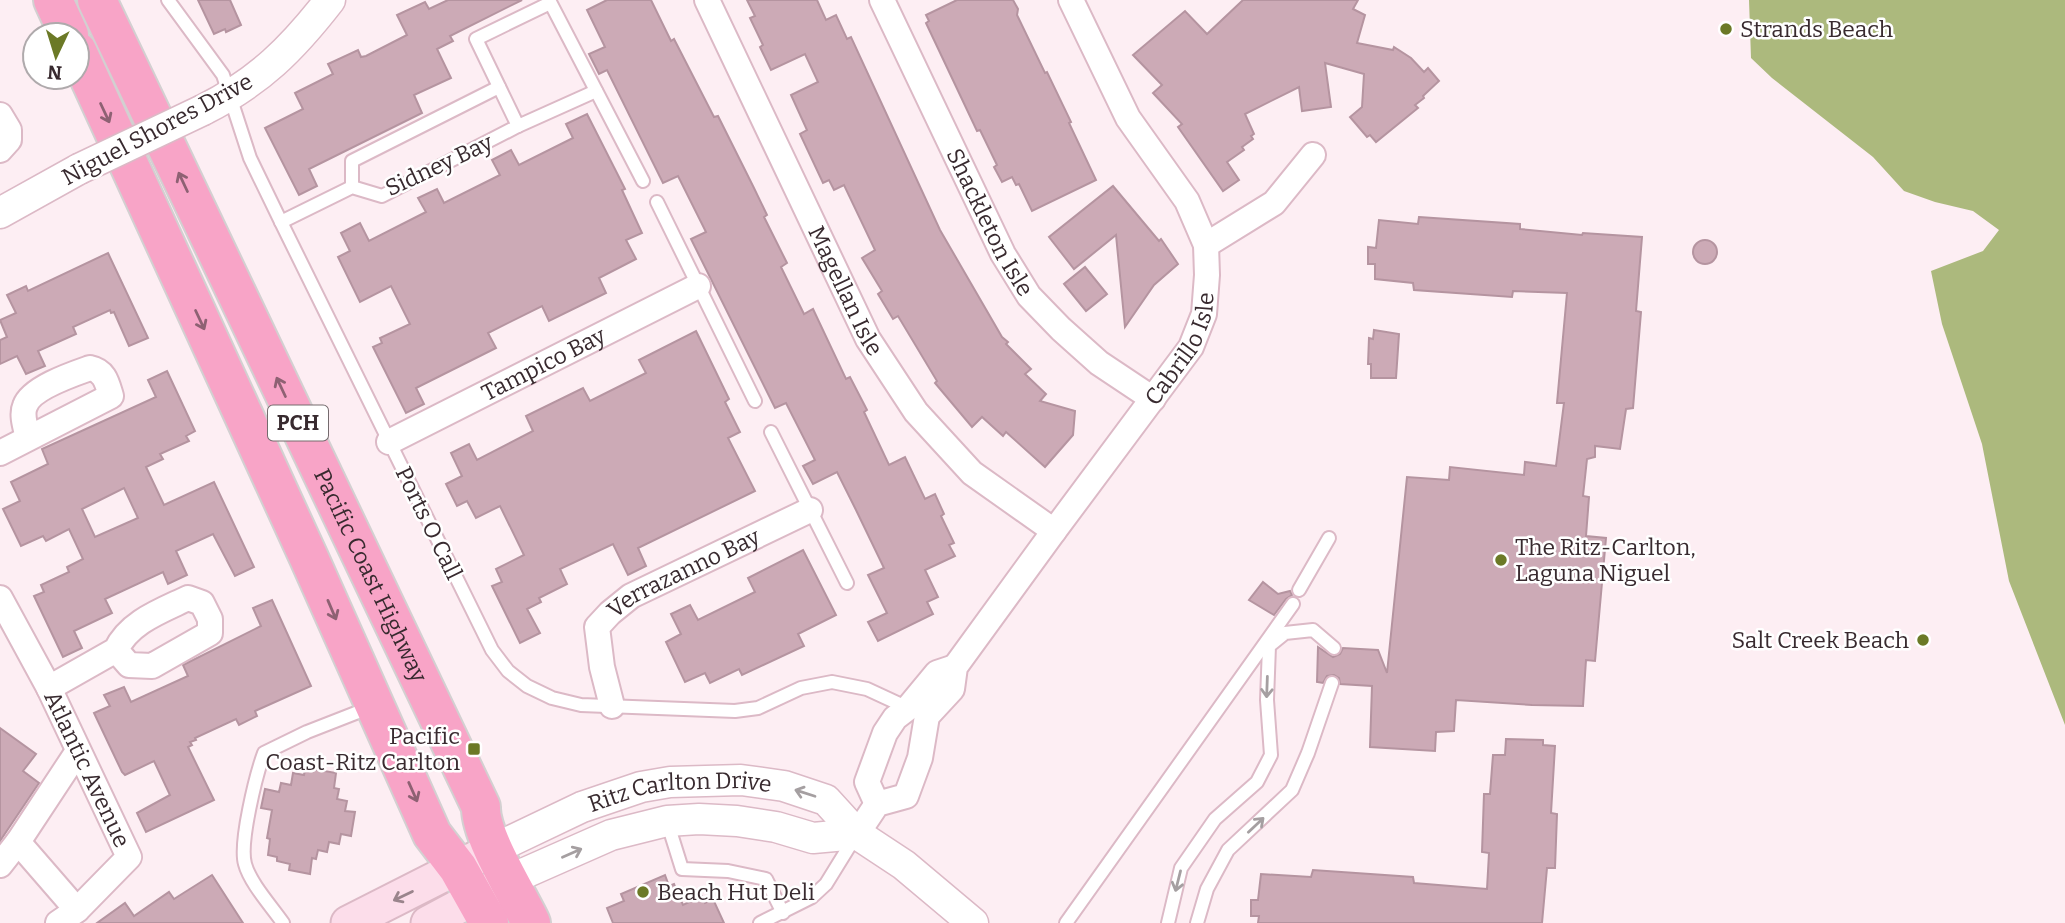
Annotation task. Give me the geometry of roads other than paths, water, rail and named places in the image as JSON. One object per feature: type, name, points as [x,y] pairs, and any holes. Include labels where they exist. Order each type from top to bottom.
[{"type":"highway","points":[[53,0],[63,21]]},
{"type":"highway","name":"Pacific Coast Highway","points":[[97,0],[481,807],[481,816],[531,923]]},
{"type":"highway","name":"PCH","points":[[91,82],[432,834],[474,896]]},
{"type":"main road","points":[[428,923],[474,896],[502,864]]},
{"type":"main road","points":[[348,923],[474,896]]},
{"type":"street","name":"Niguel Shores Drive","points":[[0,213],[79,169],[216,103],[269,69],[302,36],[330,0]]},
{"type":"street","name":"Magellan Isle","points":[[706,0],[867,339],[916,412],[972,473],[1054,531]]},
{"type":"street","name":"Shackleton Isle","points":[[882,0],[1003,254],[1029,296],[1060,329],[1099,363],[1153,399]]},
{"type":"street","name":"Cabrillo Isle","points":[[877,804],[867,782],[880,745],[895,718],[917,712],[951,690],[955,667],[1192,347],[1204,314],[1206,245],[1187,201],[1128,118],[1071,0]]},
{"type":"street","points":[[0,115],[9,130],[9,140],[0,150]]},
{"type":"street","points":[[1206,245],[1274,202],[1313,155]]},
{"type":"street","name":"Tampico Bay","points":[[389,442],[698,286]]},
{"type":"street","points":[[0,453],[28,438]]},
{"type":"street","name":"Verrazanno Bay","points":[[612,706],[602,667],[597,627],[610,613],[631,596],[810,510]]},
{"type":"street","name":"Atlantic Avenue","points":[[0,598],[49,688],[130,857],[68,916]]},
{"type":"street","points":[[49,688],[116,650]]},
{"type":"street","points":[[857,834],[877,804],[906,796],[920,758],[917,712]]},
{"type":"street","points":[[880,745],[920,758]]},
{"type":"street","points":[[0,865],[78,751]]},
{"type":"street","name":"Ritz Carlton Drive","points":[[502,864],[582,807],[640,787],[670,782],[741,780],[784,786],[826,800],[857,834],[904,865],[973,923]]},
{"type":"street","name":"Ritz Carlton Drive","points":[[502,864],[667,821],[737,821],[776,827],[813,838],[857,834]]},
{"type":"street","points":[[18,842],[68,916]]},
{"type":"lane","name":"Ports O Call","points":[[168,0],[223,75],[216,103],[250,158],[492,650],[508,671],[527,686],[552,698],[581,705],[736,710],[758,708],[801,688],[832,682],[867,689],[917,712]]},
{"type":"lane","points":[[519,127],[476,40],[549,1],[643,181]]},
{"type":"lane","points":[[352,187],[352,161],[499,86]]},
{"type":"lane","name":"Sidney Bay","points":[[281,222],[352,187],[382,196],[596,91]]},
{"type":"lane","points":[[657,202],[755,401]]},
{"type":"lane","points":[[772,432],[846,583]]},
{"type":"lane","points":[[1299,590],[1329,538]]},
{"type":"lane","points":[[1066,923],[1293,604]]},
{"type":"lane","points":[[1168,923],[1181,868],[1216,818],[1257,782],[1271,755],[1267,700],[1269,646],[1285,633],[1313,630],[1334,648]]},
{"type":"lane","points":[[1197,923],[1208,889],[1228,850],[1292,790],[1332,683]]},
{"type":"lane","points":[[283,923],[248,873],[244,862],[244,843],[257,771],[264,753],[307,732],[374,706]]},
{"type":"lane","points":[[667,821],[682,869],[728,871],[766,879],[783,913]]},
{"type":"lane","points":[[760,923],[812,897],[826,884],[857,834]]},
{"type":"place","name":"Strands Beach","points":[[1726,29]]},
{"type":"place","name":"The Ritz-Carlton, Laguna Niguel","points":[[1501,560]]},
{"type":"place","name":"Salt Creek Beach","points":[[1923,640]]},
{"type":"place","name":"Pacific Coast-Ritz Carlton","points":[[474,749]]},
{"type":"place","name":"Beach Hut Deli","points":[[643,892]]}]
